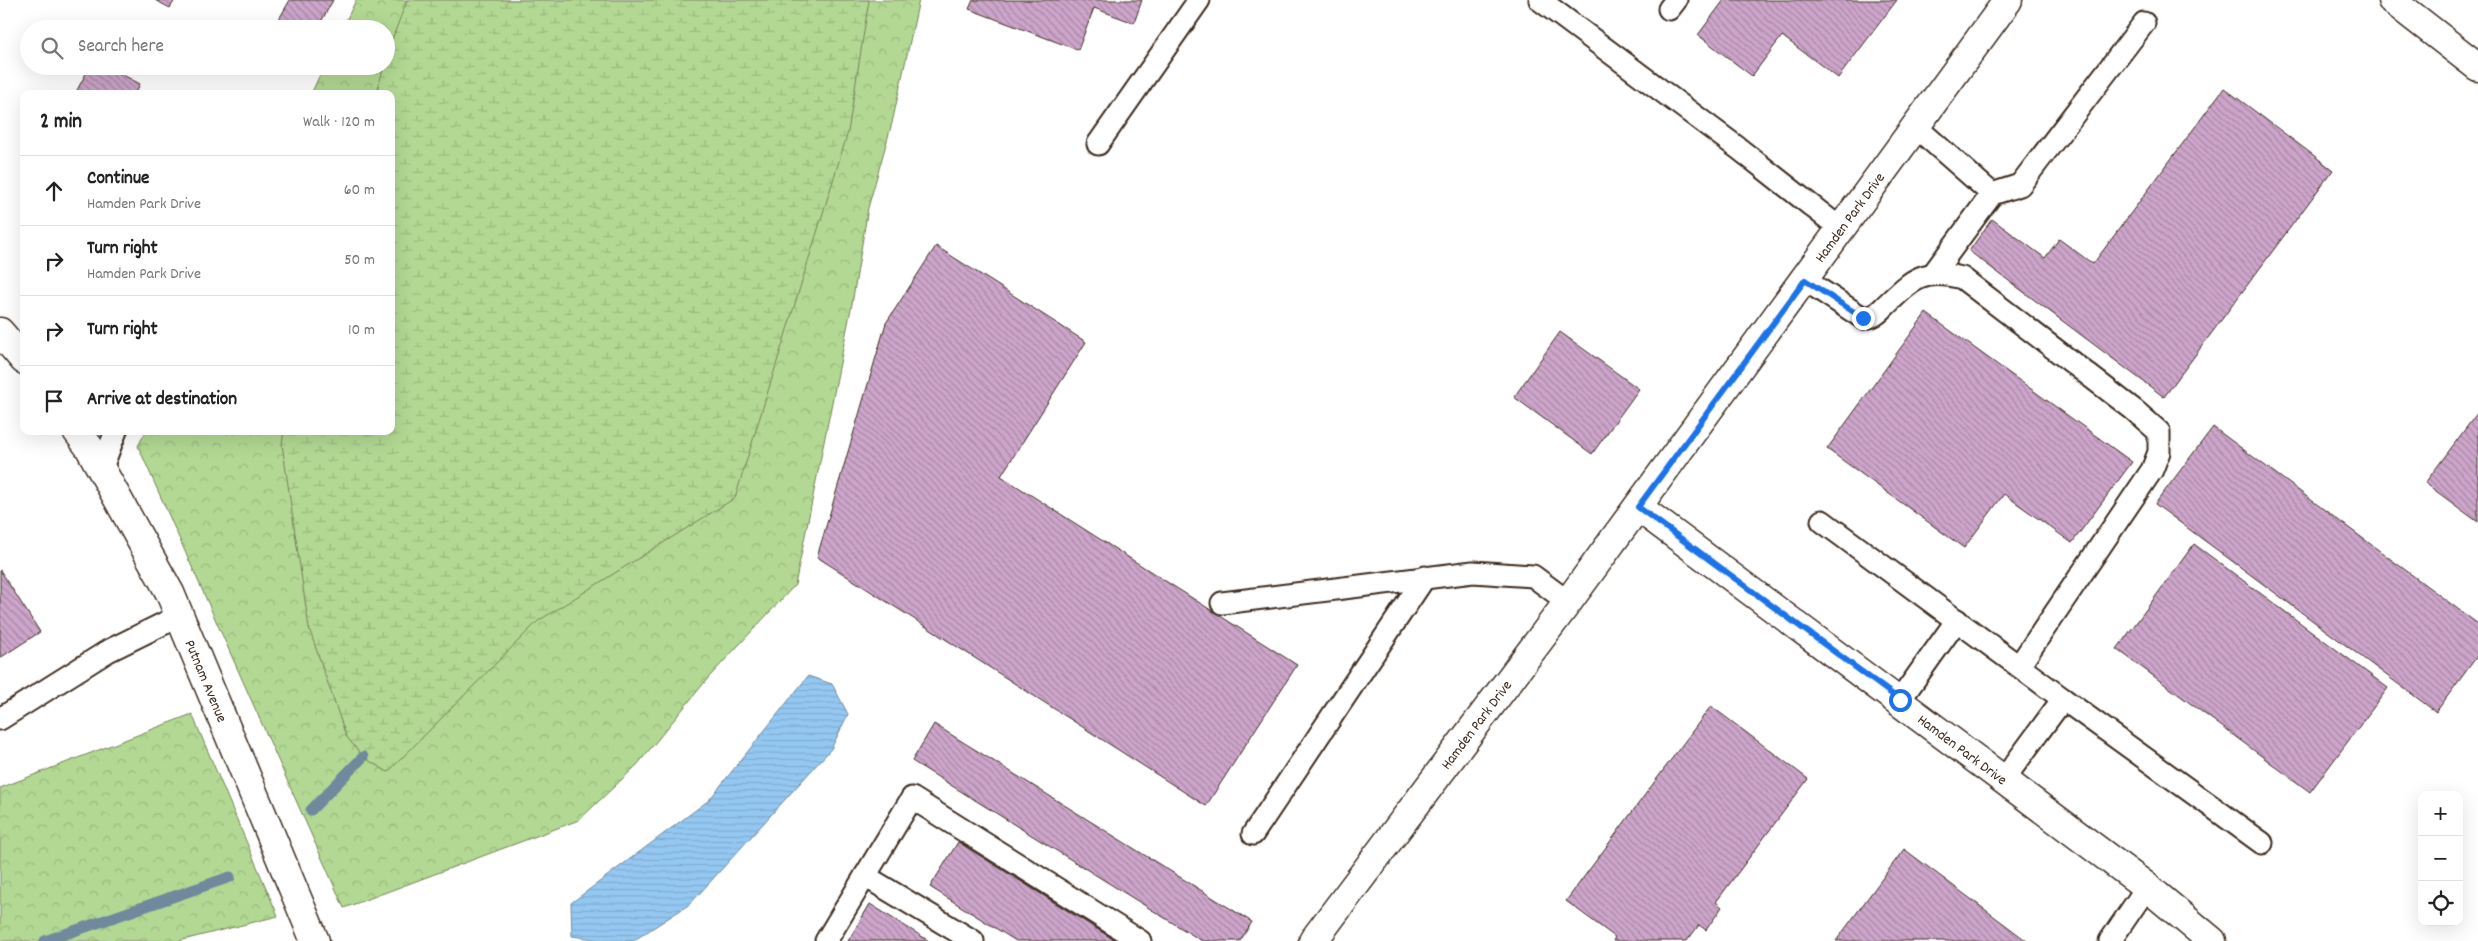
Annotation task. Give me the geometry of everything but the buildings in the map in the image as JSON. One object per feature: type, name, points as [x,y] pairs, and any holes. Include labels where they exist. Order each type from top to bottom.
[{"type":"street","name":"Hamden Park Drive","points":[[1313,941],[1568,602],[2008,0]]},
{"type":"street","points":[[2392,0],[2478,67]]},
{"type":"street","points":[[0,332],[20,355]]},
{"type":"street","name":"Putnam Avenue","points":[[80,435],[102,470],[170,592],[315,941]]},
{"type":"street","name":"Hamden Park Drive","points":[[1638,507],[1900,700],[2148,887],[2212,941]]},
{"type":"lane","points":[[1098,144],[1199,0]]},
{"type":"lane","points":[[1540,0],[1738,148],[1842,229]]},
{"type":"lane","points":[[1933,274],[1992,194],[2020,185],[2144,23]]},
{"type":"lane","points":[[1916,127],[1992,194]]},
{"type":"lane","points":[[1805,280],[1863,318],[1874,317],[1903,289],[1923,275],[1943,273],[1962,278],[2134,410],[2159,432],[2159,452],[2152,470],[2019,666]]},
{"type":"lane","points":[[102,470],[115,435]]},
{"type":"lane","points":[[1822,521],[2063,699],[2262,842]]},
{"type":"lane","points":[[1222,603],[1473,572],[1532,576],[1568,602]]},
{"type":"lane","points":[[1253,834],[1425,577]]},
{"type":"lane","points":[[0,719],[108,651],[179,616]]},
{"type":"lane","points":[[1900,700],[1957,620]]},
{"type":"lane","points":[[2004,779],[2063,699]]},
{"type":"lane","points":[[826,941],[912,798],[1140,941]]},
{"type":"lane","points":[[865,876],[973,941]]},
{"type":"lane","points":[[2110,941],[2148,887]]},
{"type":"green space","points":[[356,0],[919,0],[892,123],[868,208],[852,304],[795,585],[709,677],[637,765],[579,820],[344,908],[138,446],[144,435],[395,435],[395,90],[313,90],[320,75],[395,75],[395,20],[346,20]]},
{"type":"green space","points":[[407,0],[869,0],[848,132],[735,498],[538,621],[388,772],[363,757],[346,736],[309,628],[282,444],[283,435],[395,435],[395,90],[377,90],[381,75],[395,75],[395,32]]},
{"type":"green space","points":[[192,714],[278,916],[179,941],[0,941],[0,788]]},
{"type":"water","points":[[808,676],[832,684],[848,714],[831,749],[690,904],[633,941],[608,941],[572,936],[571,903],[709,800]]},
{"type":"waterway","points":[[311,810],[363,757]]},
{"type":"waterway","points":[[45,941],[230,877]]},
{"type":"route","points":[[1863,318],[1805,280],[1638,507],[1900,700]]}]
